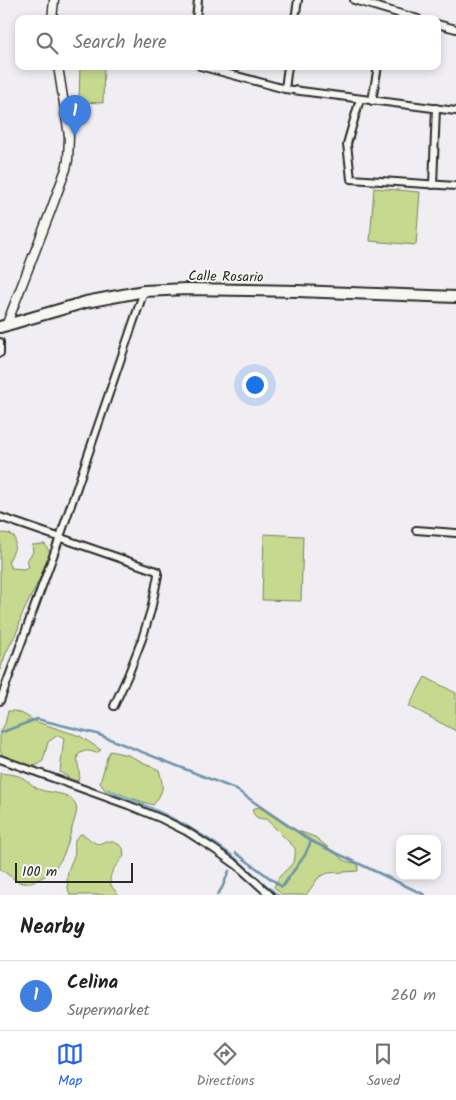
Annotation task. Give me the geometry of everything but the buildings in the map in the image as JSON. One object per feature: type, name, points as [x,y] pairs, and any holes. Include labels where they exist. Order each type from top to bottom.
[{"type":"main road","name":"Calle Rosario","points":[[3,326],[86,302],[144,291],[187,289],[297,291],[456,298]]},
{"type":"street","points":[[52,15],[54,0]]},
{"type":"street","points":[[196,15],[198,0]]},
{"type":"street","points":[[296,15],[298,0]]},
{"type":"street","points":[[354,0],[403,15]]},
{"type":"street","points":[[387,15],[388,11]]},
{"type":"street","points":[[441,25],[456,29]]},
{"type":"street","points":[[3,326],[51,210],[68,160],[69,136],[59,70]]},
{"type":"street","points":[[215,70],[285,89],[456,112]]},
{"type":"street","points":[[285,89],[287,70]]},
{"type":"street","points":[[372,100],[377,70]]},
{"type":"street","points":[[360,99],[347,144],[351,179],[456,186]]},
{"type":"street","points":[[433,185],[436,108]]},
{"type":"street","points":[[0,701],[60,537],[144,291]]},
{"type":"street","points":[[0,342],[0,353]]},
{"type":"street","points":[[0,517],[157,571],[158,575],[151,610],[129,673],[114,706]]},
{"type":"street","points":[[416,530],[456,533]]},
{"type":"street","points":[[0,759],[128,805],[178,827],[214,848],[238,866],[270,895]]},
{"type":"green space","points":[[80,70],[104,70],[103,103],[79,102]]},
{"type":"green space","points":[[374,188],[420,192],[416,245],[370,241]]},
{"type":"green space","points":[[3,533],[10,534],[15,538],[14,550],[8,562],[11,568],[23,569],[29,567],[27,560],[33,552],[32,545],[45,544],[51,555],[21,617],[18,629],[0,670],[0,536]]},
{"type":"green space","points":[[264,534],[303,536],[301,601],[262,600]]},
{"type":"green space","points":[[425,677],[456,693],[456,731],[409,706]]},
{"type":"green space","points":[[8,711],[21,713],[37,722],[80,736],[101,750],[96,753],[84,751],[78,755],[78,781],[60,772],[64,738],[58,735],[48,742],[43,761],[38,765],[18,765],[6,760],[0,751],[0,732],[5,724]]},
{"type":"green space","points":[[110,751],[128,755],[159,770],[162,789],[153,805],[134,799],[127,800],[113,797],[108,794],[100,783]]},
{"type":"green space","points":[[0,773],[12,774],[23,778],[43,791],[65,795],[73,800],[76,805],[76,816],[68,843],[59,863],[48,874],[33,882],[20,882],[0,869]]},
{"type":"green space","points":[[259,807],[290,828],[315,837],[345,861],[358,864],[358,871],[328,873],[319,877],[306,895],[282,895],[274,887],[279,877],[294,861],[295,848],[266,819],[255,816],[252,809]]},
{"type":"green space","points":[[81,834],[98,844],[110,841],[123,848],[124,856],[110,877],[111,885],[118,895],[70,895],[67,875],[75,852],[75,841]]},
{"type":"water","points":[[108,789],[155,809],[216,843],[279,895],[260,882],[235,859],[204,837],[164,815],[108,791]]},
{"type":"waterway","points":[[0,733],[37,719],[97,734],[235,789],[311,841],[425,895]]},
{"type":"waterway","points":[[236,853],[282,887],[305,855],[311,841]]},
{"type":"waterway","points":[[217,895],[229,871]]},
{"type":"place","name":"Celina","points":[[75,136]]}]
